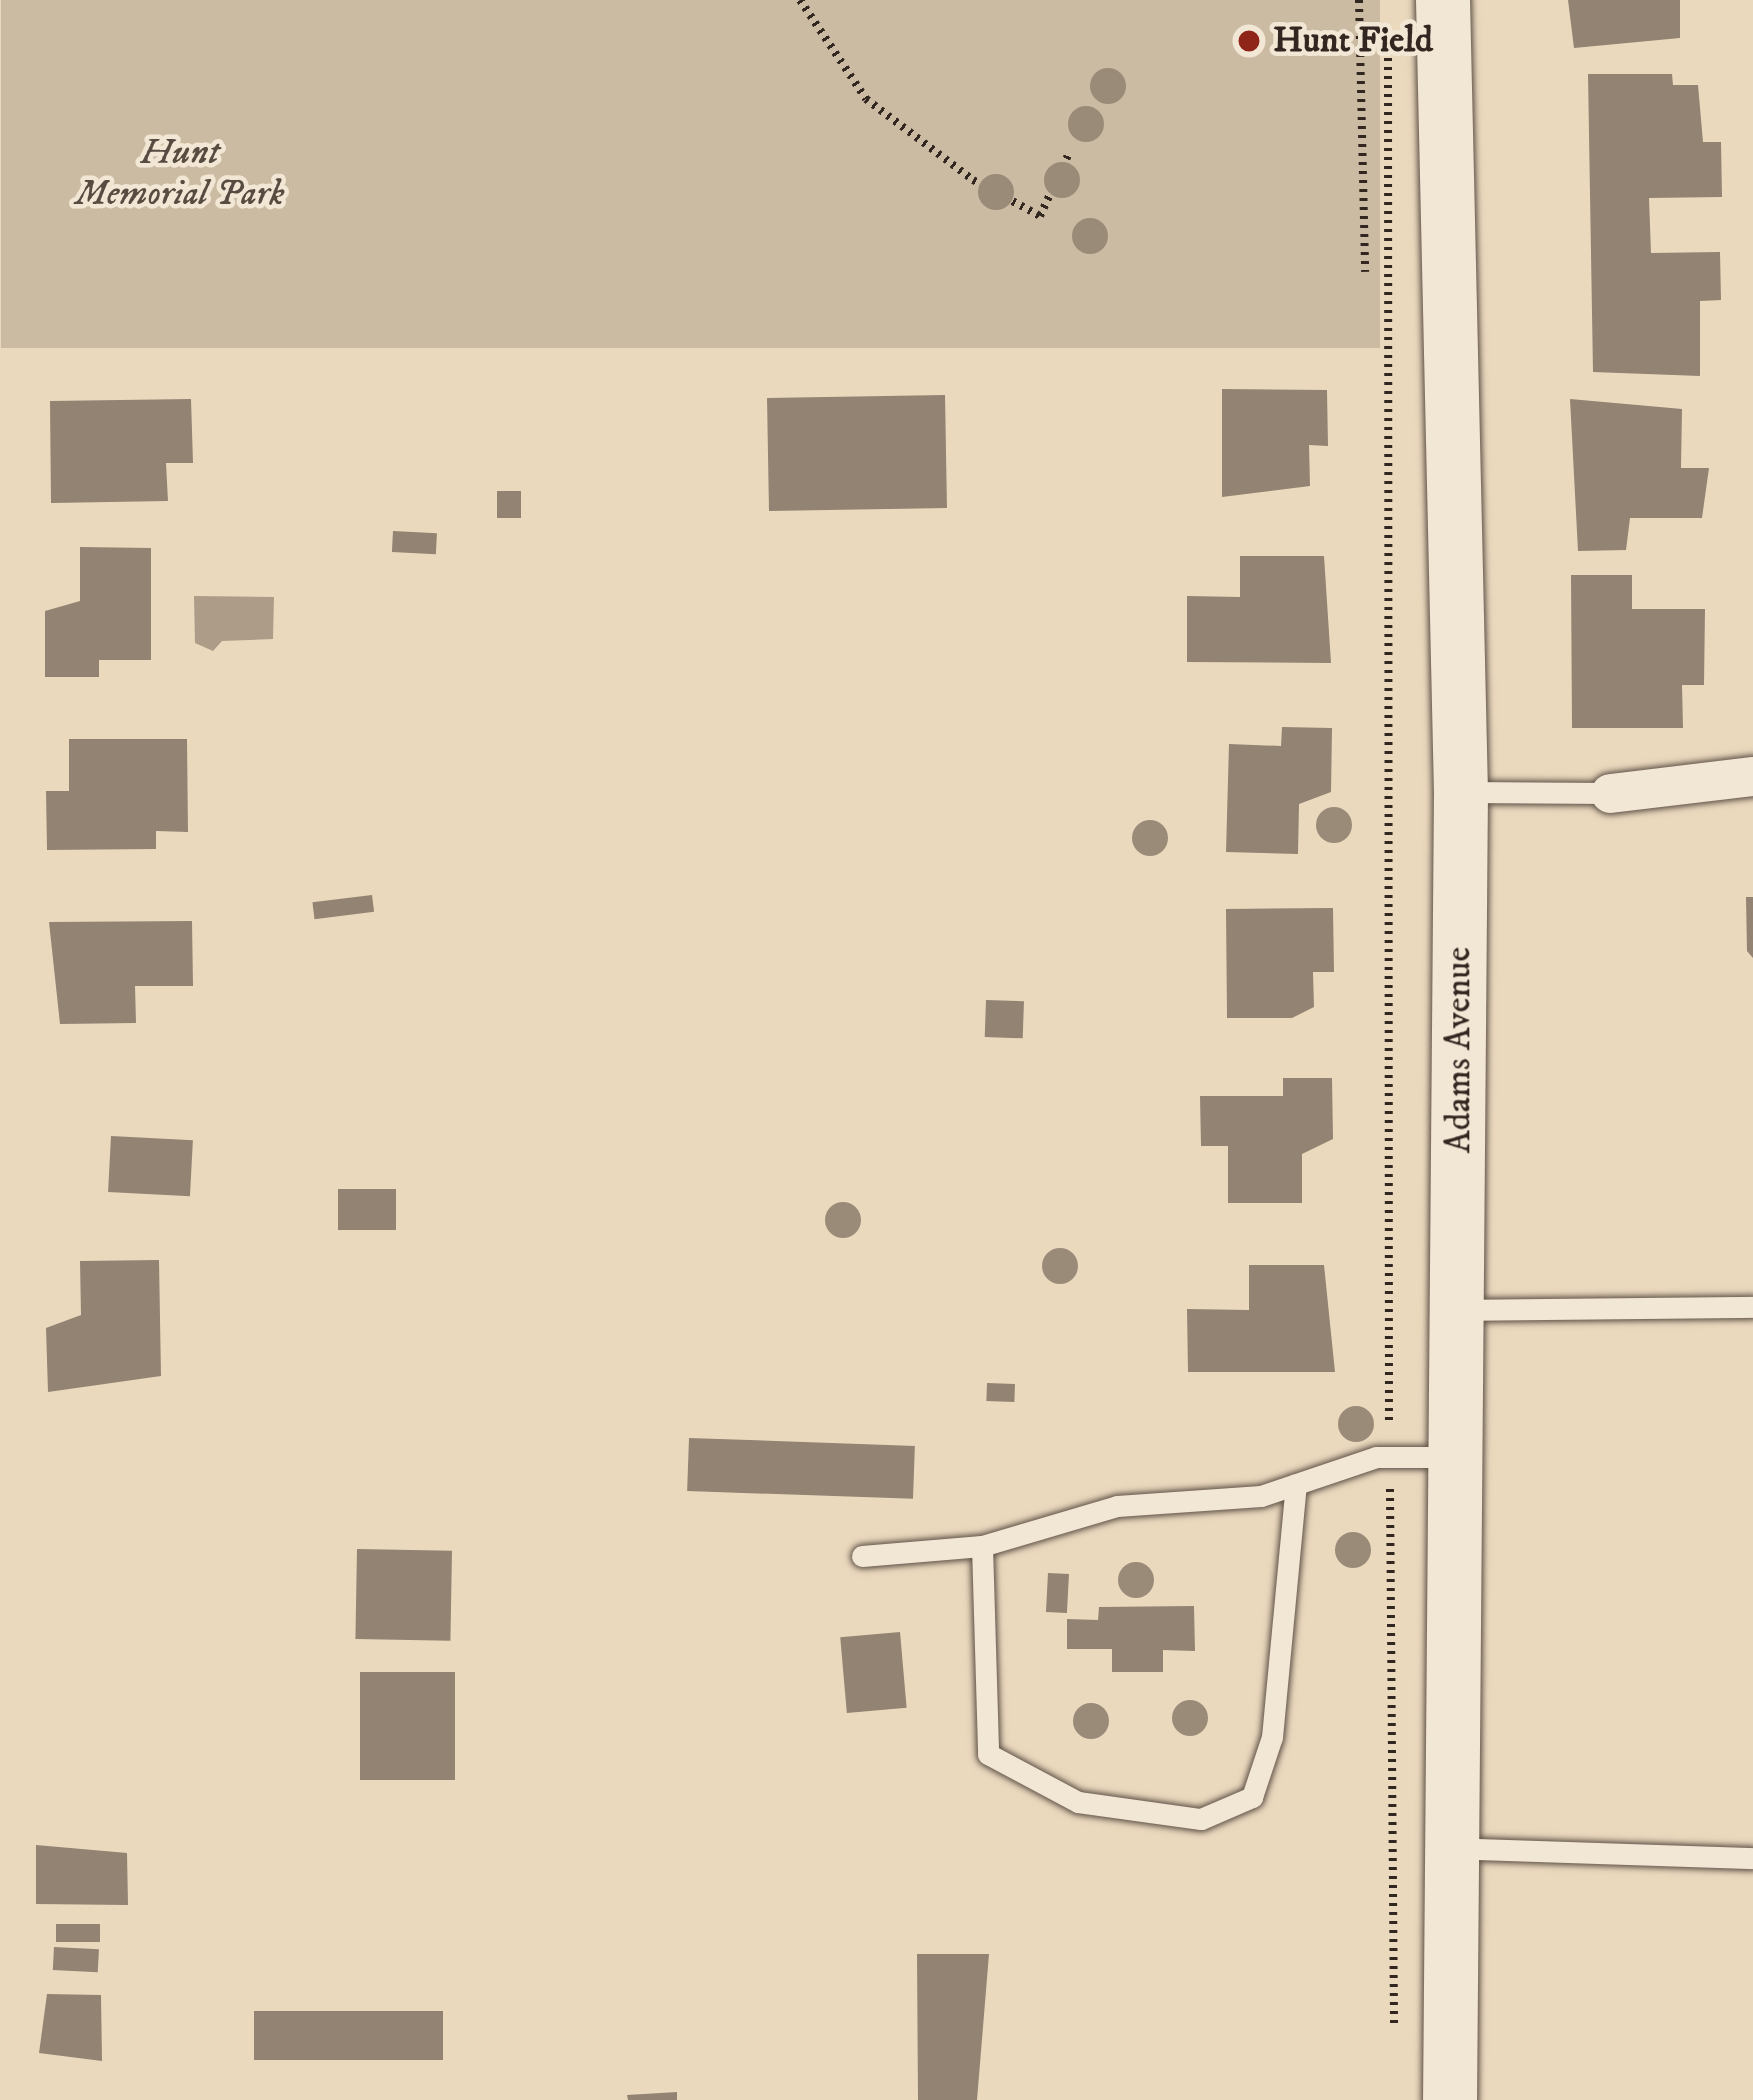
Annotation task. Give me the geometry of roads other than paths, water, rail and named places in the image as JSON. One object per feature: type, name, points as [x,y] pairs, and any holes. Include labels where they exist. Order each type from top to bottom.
[{"type":"street","name":"Adams Avenue","points":[[1443,0],[1461,792],[1450,2100]]},
{"type":"street","points":[[1610,793],[1753,776]]},
{"type":"lane","points":[[1461,792],[1610,793]]},
{"type":"lane","points":[[1457,1310],[1753,1307]]},
{"type":"lane","points":[[862,1556],[982,1546],[1117,1506],[1296,1484],[1390,1458],[1456,1456]]},
{"type":"lane","points":[[982,1546],[988,1754],[1078,1802],[1201,1819],[1252,1797],[1272,1737],[1296,1484]]},
{"type":"lane","points":[[1450,1848],[1753,1858]]},
{"type":"place","name":"Hunt Field","points":[[1249,41]]},
{"type":"park label","name":"Hunt Memorial Park","points":[[180,172]]}]
